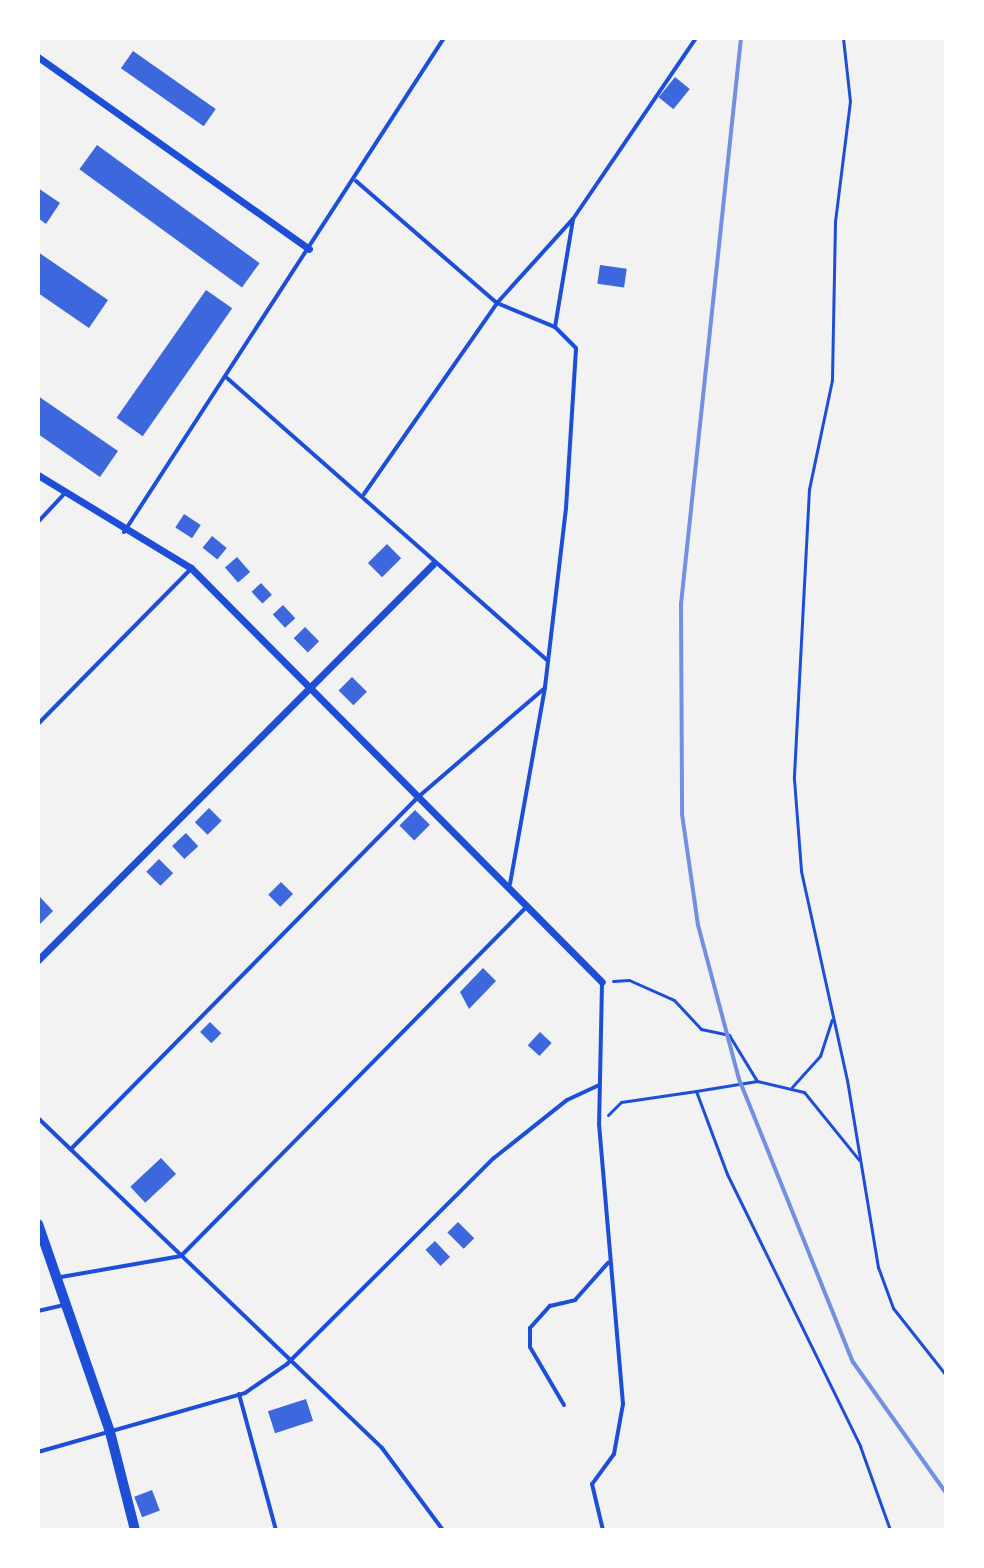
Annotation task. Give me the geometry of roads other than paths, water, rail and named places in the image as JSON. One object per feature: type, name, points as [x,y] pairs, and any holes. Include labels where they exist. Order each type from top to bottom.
[{"type":"main road","points":[[38,1224],[61,1277],[110,1432],[135,1530]]},
{"type":"street","points":[[38,57],[309,249]]},
{"type":"street","points":[[38,475],[124,532],[191,568],[309,683],[417,798],[510,884],[602,982]]},
{"type":"street","points":[[38,960],[309,683],[433,564]]},
{"type":"lane","points":[[124,532],[356,181],[444,38]]},
{"type":"lane","points":[[364,494],[497,303],[573,219],[696,38]]},
{"type":"lane","points":[[356,181],[497,303],[555,327],[576,348],[545,687],[510,884]]},
{"type":"lane","points":[[555,327],[573,219]]},
{"type":"lane","points":[[227,378],[364,494],[433,564],[548,661]]},
{"type":"lane","points":[[38,522],[65,493]]},
{"type":"lane","points":[[38,724],[191,568]]},
{"type":"lane","points":[[71,1149],[417,798],[545,687]]},
{"type":"lane","points":[[61,1277],[181,1256],[528,905]]},
{"type":"lane","points":[[602,982],[599,1124],[608,1263],[623,1404],[614,1454],[592,1484],[603,1530]]},
{"type":"lane","points":[[38,1452],[239,1394],[287,1364],[494,1158],[567,1100],[599,1085]]},
{"type":"lane","points":[[38,1118],[287,1364],[382,1448],[443,1530]]},
{"type":"lane","points":[[564,1405],[530,1347],[530,1328],[550,1306],[575,1300],[608,1263]]},
{"type":"lane","points":[[38,1311],[69,1303]]},
{"type":"lane","points":[[239,1394],[276,1530]]},
{"type":"railway","points":[[741,38],[681,604],[682,814],[698,925],[739,1079],[853,1362],[946,1493]]}]
